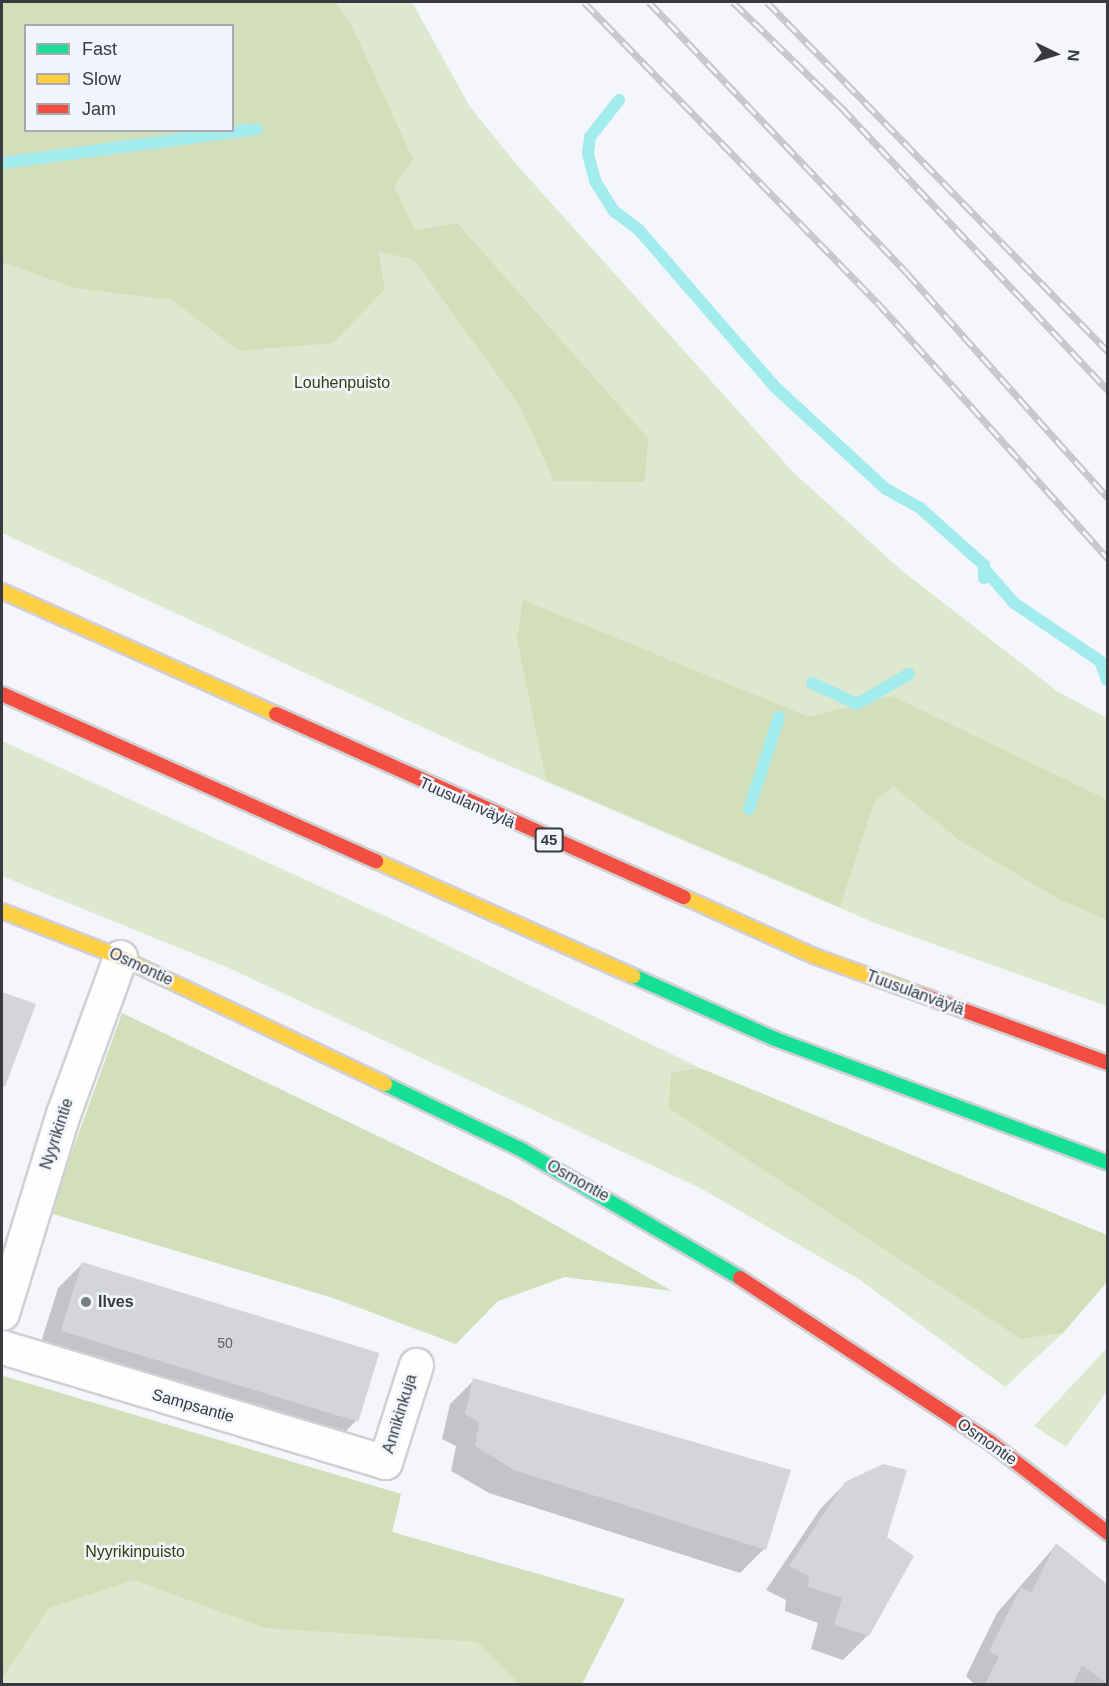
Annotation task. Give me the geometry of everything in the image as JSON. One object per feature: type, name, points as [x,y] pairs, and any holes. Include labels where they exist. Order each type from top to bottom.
[{"type":"main road","name":"Tuusulanväylä","points":[[2,591],[814,956],[1107,1063]]},
{"type":"main road","points":[[2,694],[775,1039],[1054,1147],[1107,1163]]},
{"type":"main road","name":"Osmontie","points":[[2,911],[120,957],[522,1150],[654,1223],[974,1432],[1107,1533]]},
{"type":"main road","points":[[1054,1147],[1107,1174]]},
{"type":"street","name":"Nyyrikintie","points":[[2,1313],[63,1114],[120,957]]},
{"type":"street","name":"Sampsantie","points":[[2,1347],[385,1462]]},
{"type":"street","name":"Annikinkuja","points":[[385,1462],[416,1365]]},
{"type":"green space","name":"Louhenpuisto","points":[[2,2],[412,2],[470,107],[517,165],[793,472],[901,570],[1057,691],[1107,718],[1107,1006],[875,923],[470,749],[2,533]]},
{"type":"green space","points":[[2,2],[334,2],[350,22],[413,159],[394,186],[415,231],[457,223],[648,438],[645,482],[554,481],[520,406],[414,260],[378,251],[385,289],[333,343],[239,351],[172,300],[75,288],[2,262]]},
{"type":"green space","points":[[523,600],[809,717],[892,696],[1106,799],[1107,920],[1059,899],[959,840],[893,786],[874,802],[840,907],[546,780],[517,639]]},
{"type":"green space","points":[[2,741],[422,933],[700,1068],[671,1072],[1021,1339],[1063,1333],[1005,1387],[860,1280],[700,1188],[231,969],[2,876]]},
{"type":"green space","points":[[122,1013],[511,1200],[672,1291],[565,1277],[498,1301],[456,1344],[333,1298],[50,1213]]},
{"type":"green space","points":[[700,1068],[1107,1235],[1107,1282],[1063,1333],[1021,1339],[669,1108],[671,1072]]},
{"type":"green space","points":[[1107,1348],[1107,1391],[1066,1447],[1034,1426]]},
{"type":"green space","name":"Nyyrikinpuisto","points":[[3,1376],[401,1494],[392,1532],[625,1599],[582,1684],[2,1684]]},
{"type":"green space","name":"Nyyrikinpuisto","points":[[3,1376],[401,1494],[392,1532],[625,1599],[582,1684],[519,1684],[477,1642],[265,1628],[134,1580],[49,1608],[2,1678]]},
{"type":"building","points":[[2,992],[36,1004],[5,1087],[2,1086]]},
{"type":"building","points":[[82,1262],[379,1353],[358,1422],[61,1331]]},
{"type":"building","points":[[473,1378],[791,1470],[766,1550],[514,1470],[475,1446],[479,1422],[465,1414]]},
{"type":"building","points":[[883,1464],[907,1470],[887,1537],[914,1556],[869,1636],[834,1625],[842,1598],[808,1587],[809,1576],[789,1566],[845,1482]]},
{"type":"building","points":[[1056,1543],[1107,1584],[1107,1684],[1082,1665],[1073,1684],[985,1684],[999,1657],[989,1651],[1021,1587],[1031,1593]]},
{"type":"waterway","points":[[619,100],[590,137],[588,154],[595,181],[614,211],[639,230],[776,388],[886,489],[920,508],[984,565],[984,578]]},
{"type":"waterway","points":[[2,163],[257,129]]},
{"type":"waterway","points":[[987,572],[1014,603],[1100,661],[1107,680]]},
{"type":"waterway","points":[[812,683],[857,704],[909,674]]},
{"type":"waterway","points":[[749,809],[779,717]]},
{"type":"railway","points":[[584,2],[877,302],[1108,559]]},
{"type":"railway","points":[[649,2],[907,273],[1108,498]]},
{"type":"railway","points":[[733,2],[841,107],[1108,390]]},
{"type":"railway","points":[[767,2],[1108,352]]},
{"type":"traffic: fast","points":[[633,976],[775,1039],[1108,1163]]},
{"type":"traffic: fast","points":[[385,1084],[522,1150],[740,1278]]},
{"type":"traffic: slow","points":[[2,591],[276,714]]},
{"type":"traffic: slow","points":[[376,861],[633,976]]},
{"type":"traffic: slow","points":[[684,897],[814,956],[922,995]]},
{"type":"traffic: slow","points":[[2,911],[120,957],[385,1084]]},
{"type":"traffic: jam","points":[[2,694],[376,861]]},
{"type":"traffic: jam","points":[[276,714],[684,897]]},
{"type":"traffic: jam","points":[[922,995],[1108,1063]]},
{"type":"traffic: jam","points":[[740,1278],[991,1443],[1108,1533]]},
{"type":"place","name":"Ilves","points":[[86,1302]]}]
